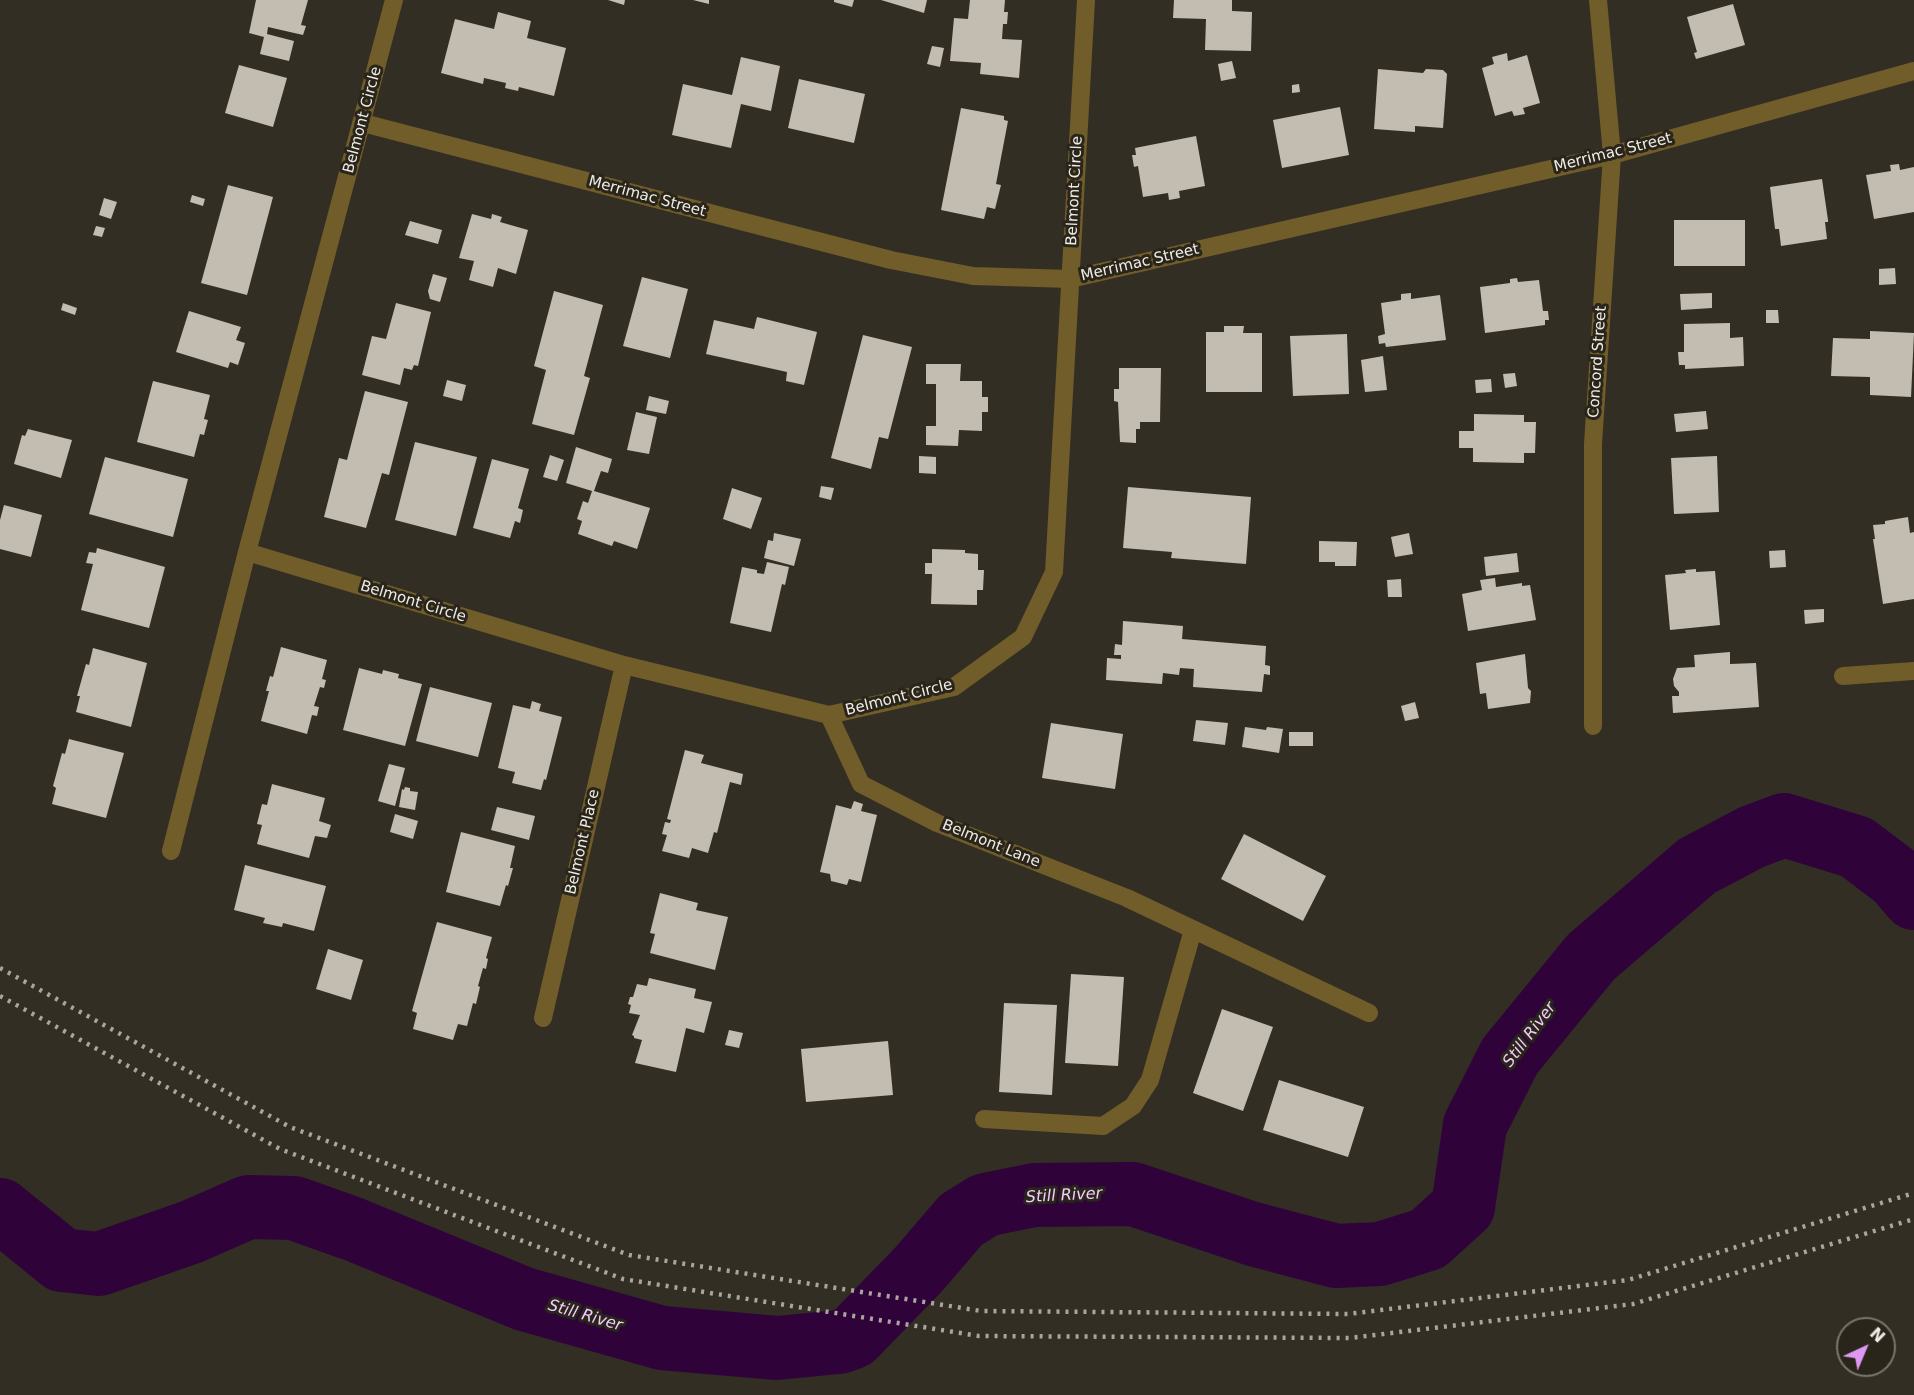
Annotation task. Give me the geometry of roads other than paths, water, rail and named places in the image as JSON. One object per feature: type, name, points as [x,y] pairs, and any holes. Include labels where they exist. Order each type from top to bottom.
[{"type":"street","name":"Belmont Circle","points":[[171,851],[247,552],[394,0]]},
{"type":"street","name":"Belmont Circle","points":[[247,552],[624,665],[828,715],[954,687],[1023,637],[1054,572],[1086,0]]},
{"type":"street","name":"Concord Street","points":[[1593,726],[1593,444],[1612,155],[1598,0]]},
{"type":"street","name":"Merrimac Street","points":[[363,123],[891,260],[973,276],[1070,279],[1612,155],[1914,71]]},
{"type":"street","name":"Belmont Place","points":[[543,1018],[624,665]]},
{"type":"street","points":[[1843,676],[1914,671]]},
{"type":"street","name":"Belmont Lane","points":[[828,715],[861,784],[937,823],[1127,898],[1369,1013]]},
{"type":"street","points":[[984,1119],[1103,1126],[1133,1106],[1150,1080],[1193,930]]},
{"type":"waterway","name":"Still River","points":[[0,1210],[62,1260],[99,1264],[191,1232],[248,1207],[294,1208],[353,1229],[524,1299],[662,1338],[777,1348],[839,1342],[853,1337],[919,1269],[961,1220],[985,1205],[1034,1195],[1133,1194],[1253,1234],[1336,1256],[1380,1254],[1428,1239],[1463,1207],[1475,1125],[1510,1056],[1591,957],[1697,866],[1752,837],[1784,825],[1856,847],[1897,878],[1914,898]]},
{"type":"railway","points":[[0,968],[290,1127],[629,1255],[981,1311],[1348,1314],[1628,1280],[1914,1193]]},
{"type":"railway","points":[[0,996],[280,1149],[623,1279],[979,1336],[1350,1338],[1633,1304],[1914,1219]]}]
